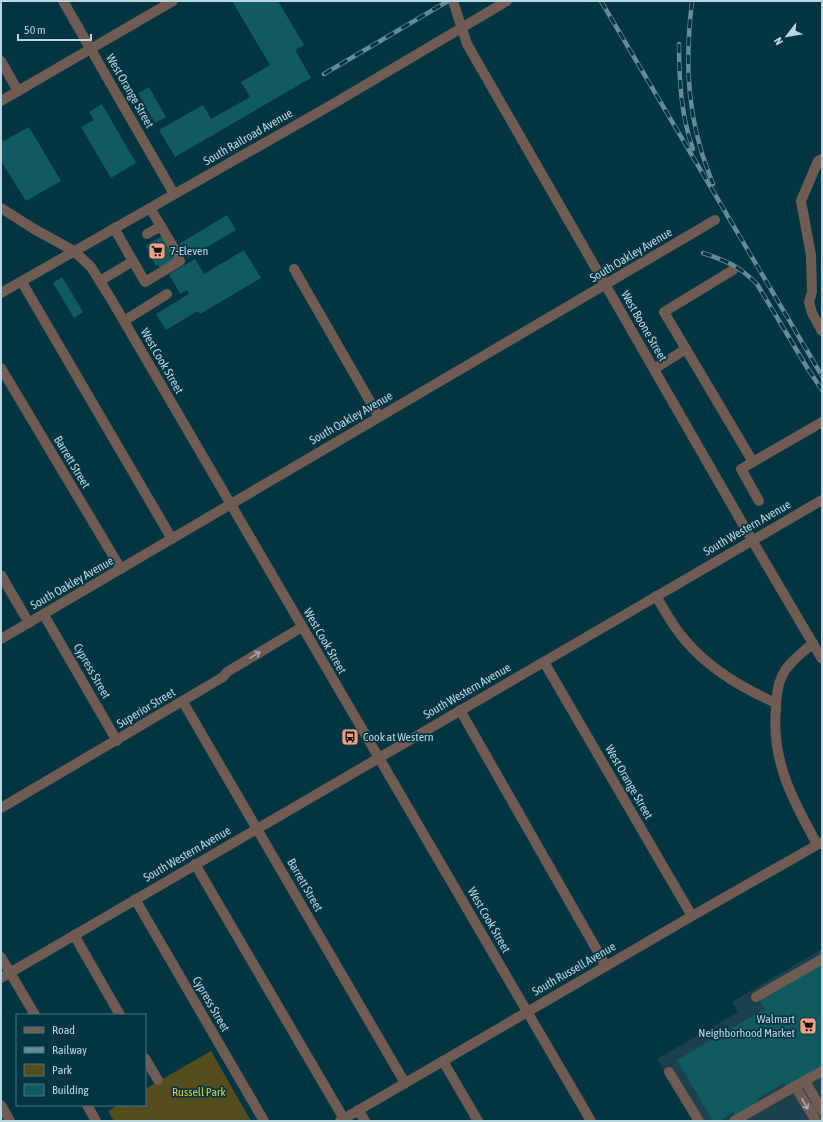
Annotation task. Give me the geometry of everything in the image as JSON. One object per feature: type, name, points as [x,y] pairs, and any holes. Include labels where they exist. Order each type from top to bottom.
[{"type":"street","name":"West Orange Street","points":[[63,1],[174,194]]},
{"type":"street","name":"West Boone Street","points":[[453,1],[467,44],[822,659]]},
{"type":"street","name":"South Railroad Avenue","points":[[1,293],[326,108],[507,1]]},
{"type":"street","points":[[1,101],[167,2]]},
{"type":"street","points":[[1,61],[18,91]]},
{"type":"street","points":[[820,160],[801,201],[811,255],[812,292],[809,302],[812,313],[822,331]]},
{"type":"street","name":"West Cook Street","points":[[1,208],[34,229],[74,251],[91,267],[591,1121]]},
{"type":"street","points":[[114,228],[145,282],[180,261],[177,253],[150,208]]},
{"type":"street","name":"South Oakley Avenue","points":[[1,639],[715,220]]},
{"type":"street","points":[[147,234],[161,226]]},
{"type":"street","points":[[100,281],[134,262]]},
{"type":"street","points":[[294,269],[379,417]]},
{"type":"street","points":[[733,270],[664,312],[753,462]]},
{"type":"street","points":[[23,284],[172,539]]},
{"type":"street","points":[[124,321],[167,294]]},
{"type":"street","points":[[654,369],[686,349]]},
{"type":"street","name":"Barrett Street","points":[[1,368],[121,569]]},
{"type":"street","points":[[760,501],[740,470],[822,422]]},
{"type":"street","name":"South Western Avenue","points":[[6,975],[822,500]]},
{"type":"street","points":[[1,575],[29,623]]},
{"type":"street","points":[[656,596],[673,625],[698,654],[726,677],[740,686],[776,703]]},
{"type":"street","name":"Cypress Street","points":[[44,615],[117,741]]},
{"type":"street","name":"Superior Street","points":[[1,808],[183,702],[223,677],[227,672],[302,627]]},
{"type":"street","points":[[813,643],[787,667],[782,676],[778,686],[775,731],[781,766],[790,794],[820,843]]},
{"type":"street","name":"West Orange Street","points":[[544,662],[692,916]]},
{"type":"street","name":"Barrett Street","points":[[183,702],[406,1082]]},
{"type":"street","points":[[460,710],[606,966]]},
{"type":"street","name":"South Russell Avenue","points":[[342,1120],[820,843]]},
{"type":"street","points":[[195,864],[342,1120]]},
{"type":"street","name":"Cypress Street","points":[[135,899],[264,1121]]},
{"type":"street","points":[[74,935],[119,1014]]},
{"type":"street","points":[[1,957],[6,975],[34,1014]]},
{"type":"street","points":[[756,997],[822,959]]},
{"type":"street","points":[[146,1060],[158,1080]]},
{"type":"street","points":[[443,1061],[478,1121]]},
{"type":"street","points":[[734,1121],[822,1071]]},
{"type":"street","points":[[669,1072],[699,1121]]},
{"type":"street","points":[[804,1081],[822,1111]]},
{"type":"street","points":[[795,1086],[816,1121]]},
{"type":"street","points":[[1,1105],[10,1121]]},
{"type":"street","points":[[87,1106],[96,1121]]},
{"type":"street","points":[[358,1110],[365,1121]]},
{"type":"shaded area","points":[[822,949],[822,1121],[693,1121],[657,1059],[738,1012],[732,1002]]},
{"type":"green space","name":"Russell Park","points":[[211,1051],[251,1121],[114,1121],[108,1111],[116,1106],[146,1106],[146,1088]]},
{"type":"building","points":[[232,1],[278,1],[304,45],[295,50],[311,78],[175,157],[159,130],[203,105],[211,119],[250,97],[241,82],[270,65]]},
{"type":"building","points":[[149,87],[166,117],[155,123],[138,93]]},
{"type":"building","points":[[102,104],[136,163],[111,178],[81,127],[94,120],[89,112]]},
{"type":"building","points":[[29,127],[61,181],[26,201],[1,161],[1,137],[4,141]]},
{"type":"building","points":[[227,215],[236,230],[188,258],[179,244]]},
{"type":"building","points":[[162,236],[176,260],[160,268],[158,265],[156,266],[146,245]]},
{"type":"building","points":[[244,250],[261,278],[200,314],[198,311],[166,330],[156,314],[189,294],[187,290],[180,294],[169,274],[195,259],[204,274]]},
{"type":"building","points":[[62,277],[83,312],[74,318],[53,283]]},
{"type":"building","points":[[822,962],[822,1068],[787,1088],[784,1083],[757,1099],[760,1104],[737,1118],[733,1112],[719,1121],[713,1121],[677,1060],[765,1009],[759,999]]},
{"type":"railway","points":[[324,74],[448,1]]},
{"type":"railway","points":[[601,1],[822,376]]},
{"type":"railway","points":[[692,1],[688,58],[692,113],[702,154],[713,184]]},
{"type":"railway","points":[[679,44],[683,111],[693,149]]},
{"type":"railway","points":[[703,253],[732,265],[757,284],[822,390]]},
{"type":"place","name":"7-Eleven","points":[[157,251]]},
{"type":"place","name":"Cook at Western","points":[[350,737]]},
{"type":"place","name":"Walmart Neighborhood Market","points":[[808,1026]]}]
